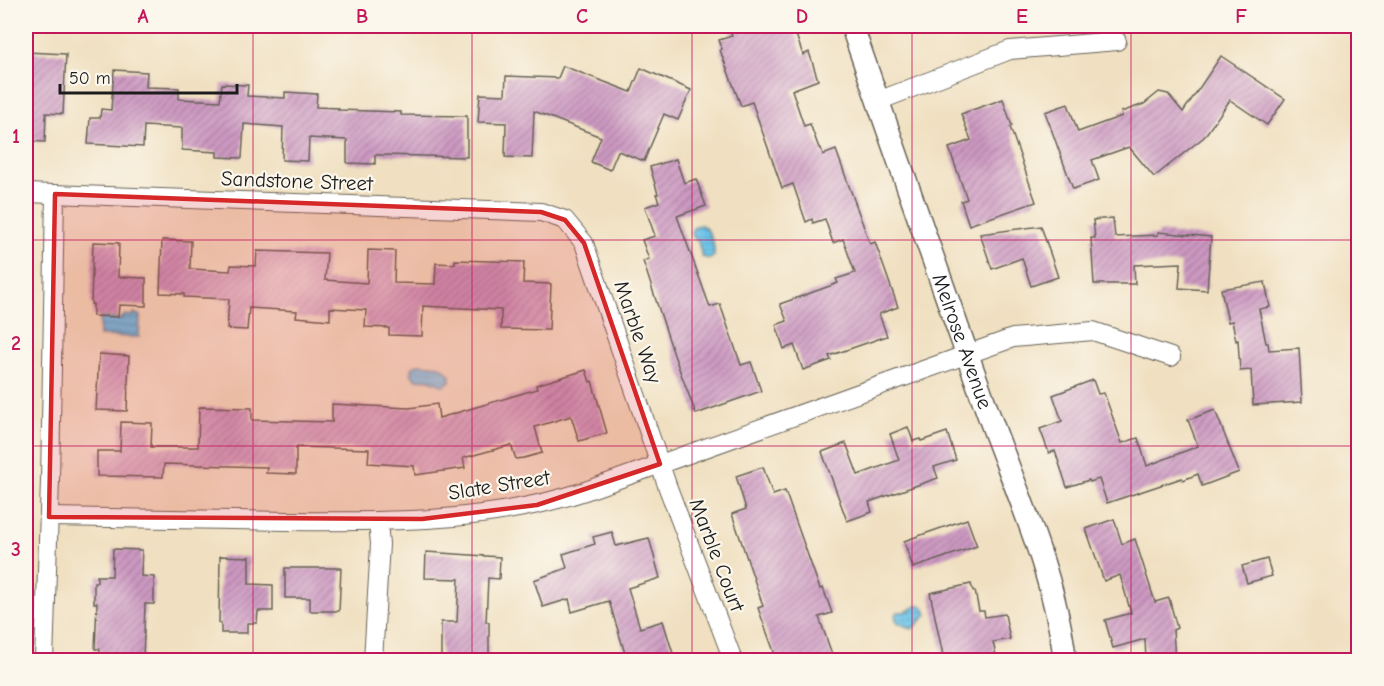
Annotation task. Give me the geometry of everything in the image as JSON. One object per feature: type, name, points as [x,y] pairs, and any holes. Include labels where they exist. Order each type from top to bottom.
[{"type":"street","name":"Melrose Avenue","points":[[852,26],[1039,553],[1065,660]]},
{"type":"street","points":[[878,101],[1010,50],[1117,41]]},
{"type":"street","name":"Sandstone Street","points":[[26,193],[541,212],[565,220]]},
{"type":"street","points":[[45,660],[55,194]]},
{"type":"street","name":"Marble Way","points":[[565,220],[584,243],[660,465]]},
{"type":"street","name":"Slate Street","points":[[49,517],[378,522],[515,510],[555,501],[660,465],[1013,338],[1093,331],[1171,357]]},
{"type":"street","name":"Marble Court","points":[[660,465],[733,660]]},
{"type":"street","points":[[373,660],[380,544],[378,522]]},
{"type":"highlighted area","points":[[55,194],[541,212],[565,220],[584,243],[660,464],[537,505],[422,519],[49,517]]},
{"type":"water","points":[[701,225],[710,234],[713,243],[714,256],[710,259],[702,257],[698,241],[691,231]]},
{"type":"water","points":[[134,313],[140,316],[139,337],[99,336],[100,318],[121,319],[125,315],[133,316]]},
{"type":"water","points":[[419,364],[441,366],[450,375],[450,381],[444,386],[430,380],[415,379],[411,368]]},
{"type":"water","points":[[919,605],[924,607],[927,615],[912,629],[897,622],[895,616],[898,612],[905,612]]},
{"type":"building","points":[[729,26],[793,26],[803,55],[809,52],[818,80],[792,90],[804,126],[810,124],[823,155],[836,150],[870,244],[875,242],[898,307],[879,314],[887,336],[829,356],[831,360],[803,370],[794,345],[784,349],[776,325],[787,321],[780,304],[838,283],[836,279],[855,273],[843,239],[833,243],[825,219],[813,223],[812,219],[806,222],[793,184],[782,188],[752,102],[741,106],[720,50],[722,49],[719,40],[732,36]]},
{"type":"building","points":[[26,52],[66,54],[63,114],[46,113],[45,142],[26,141]]},
{"type":"building","points":[[1221,56],[1285,99],[1267,125],[1230,100],[1204,137],[1154,177],[1129,147],[1092,160],[1099,180],[1073,189],[1045,112],[1068,104],[1078,132],[1122,116],[1121,112],[1144,104],[1159,92],[1168,94],[1183,112]]},
{"type":"building","points":[[563,66],[631,92],[641,68],[691,90],[678,120],[664,114],[644,161],[618,151],[610,170],[591,162],[601,137],[534,111],[532,158],[505,157],[506,123],[478,122],[480,94],[505,95],[506,76],[558,78]]},
{"type":"building","points":[[114,70],[147,72],[146,87],[179,88],[179,99],[220,101],[222,84],[248,85],[247,96],[285,98],[285,92],[317,94],[316,107],[401,112],[401,115],[467,116],[467,157],[375,155],[375,164],[347,163],[347,140],[309,138],[308,161],[282,160],[283,127],[244,124],[242,158],[217,157],[217,152],[182,150],[182,128],[144,126],[143,147],[88,144],[90,118],[100,118],[101,109],[111,110]]},
{"type":"building","points":[[1003,99],[1012,126],[1010,127],[1036,202],[969,225],[961,201],[967,199],[949,148],[971,140],[961,114]]},
{"type":"building","points":[[676,159],[684,183],[696,179],[706,206],[677,216],[710,307],[720,304],[741,365],[751,362],[761,391],[696,414],[643,261],[649,259],[642,240],[655,236],[645,207],[659,202],[650,167]]},
{"type":"building","points":[[1113,218],[1115,237],[1158,235],[1158,232],[1211,237],[1207,290],[1179,288],[1181,263],[1134,265],[1135,284],[1094,284],[1091,238],[1095,238],[1093,220]]},
{"type":"building","points":[[1041,226],[1058,277],[1031,286],[1022,258],[992,269],[980,234]]},
{"type":"building","points":[[162,240],[191,241],[190,269],[230,271],[231,265],[256,266],[257,251],[327,253],[325,280],[367,283],[368,250],[395,251],[394,283],[435,284],[436,263],[455,264],[455,260],[524,262],[523,283],[551,284],[549,330],[501,329],[501,310],[423,306],[422,336],[389,335],[389,328],[365,327],[366,310],[330,308],[330,320],[296,317],[297,311],[249,308],[247,330],[227,329],[229,299],[184,297],[184,294],[160,293]]},
{"type":"building","points":[[93,242],[119,243],[118,277],[146,278],[146,306],[119,305],[118,317],[93,316],[93,304],[91,304]]},
{"type":"building","points":[[1265,282],[1270,307],[1259,309],[1266,343],[1268,343],[1269,350],[1299,348],[1302,402],[1253,405],[1251,370],[1240,371],[1238,340],[1236,341],[1232,321],[1228,322],[1221,289]]},
{"type":"building","points":[[99,354],[129,356],[127,411],[96,410]]},
{"type":"building","points":[[586,370],[590,382],[592,381],[607,433],[579,441],[571,416],[535,427],[542,453],[524,458],[516,459],[511,445],[463,458],[465,468],[415,475],[414,466],[368,463],[369,449],[296,447],[296,474],[266,473],[267,467],[164,464],[163,477],[97,476],[97,451],[120,451],[121,422],[152,423],[151,447],[198,447],[199,407],[252,408],[252,420],[332,422],[332,404],[409,408],[437,404],[439,418],[537,389],[536,385]]},
{"type":"building","points":[[1093,380],[1098,394],[1104,393],[1122,443],[1138,438],[1147,466],[1198,446],[1188,420],[1215,410],[1239,472],[1202,486],[1198,474],[1107,503],[1099,479],[1067,487],[1055,451],[1049,453],[1040,429],[1062,421],[1053,395]]},
{"type":"building","points":[[908,427],[913,441],[920,439],[921,441],[947,432],[956,460],[934,467],[938,478],[869,502],[872,512],[847,521],[822,452],[846,443],[858,475],[899,460],[890,434]]},
{"type":"building","points":[[763,467],[773,495],[785,491],[820,589],[823,588],[832,613],[819,617],[834,660],[777,660],[758,608],[763,606],[732,514],[746,509],[736,476]]},
{"type":"building","points":[[967,519],[977,546],[913,568],[904,541]]},
{"type":"building","points":[[1114,519],[1122,544],[1135,539],[1155,602],[1169,598],[1177,628],[1173,630],[1175,660],[1146,660],[1145,639],[1113,648],[1105,620],[1131,613],[1120,575],[1104,581],[1086,529]]},
{"type":"building","points":[[612,532],[616,546],[649,538],[660,578],[628,588],[640,628],[663,621],[675,660],[627,660],[609,601],[572,612],[569,599],[543,607],[534,580],[567,568],[563,554],[595,544],[593,537]]},
{"type":"building","points":[[113,549],[142,550],[141,576],[154,577],[154,604],[145,604],[143,660],[99,660],[100,649],[95,649],[97,603],[94,603],[94,582],[97,582],[97,576],[112,576]]},
{"type":"building","points":[[426,552],[500,557],[499,579],[488,578],[486,622],[489,622],[489,660],[441,660],[441,622],[457,622],[459,579],[425,578]]},
{"type":"building","points":[[220,556],[249,557],[249,584],[273,585],[273,611],[258,611],[257,623],[247,623],[247,633],[221,633],[221,623],[219,623]]},
{"type":"building","points":[[1267,559],[1272,576],[1247,583],[1242,566]]},
{"type":"building","points":[[285,568],[341,568],[339,611],[310,611],[310,598],[285,598]]},
{"type":"building","points":[[971,584],[975,591],[979,611],[984,611],[985,617],[1005,614],[1010,639],[993,642],[997,660],[944,660],[930,593]]}]
